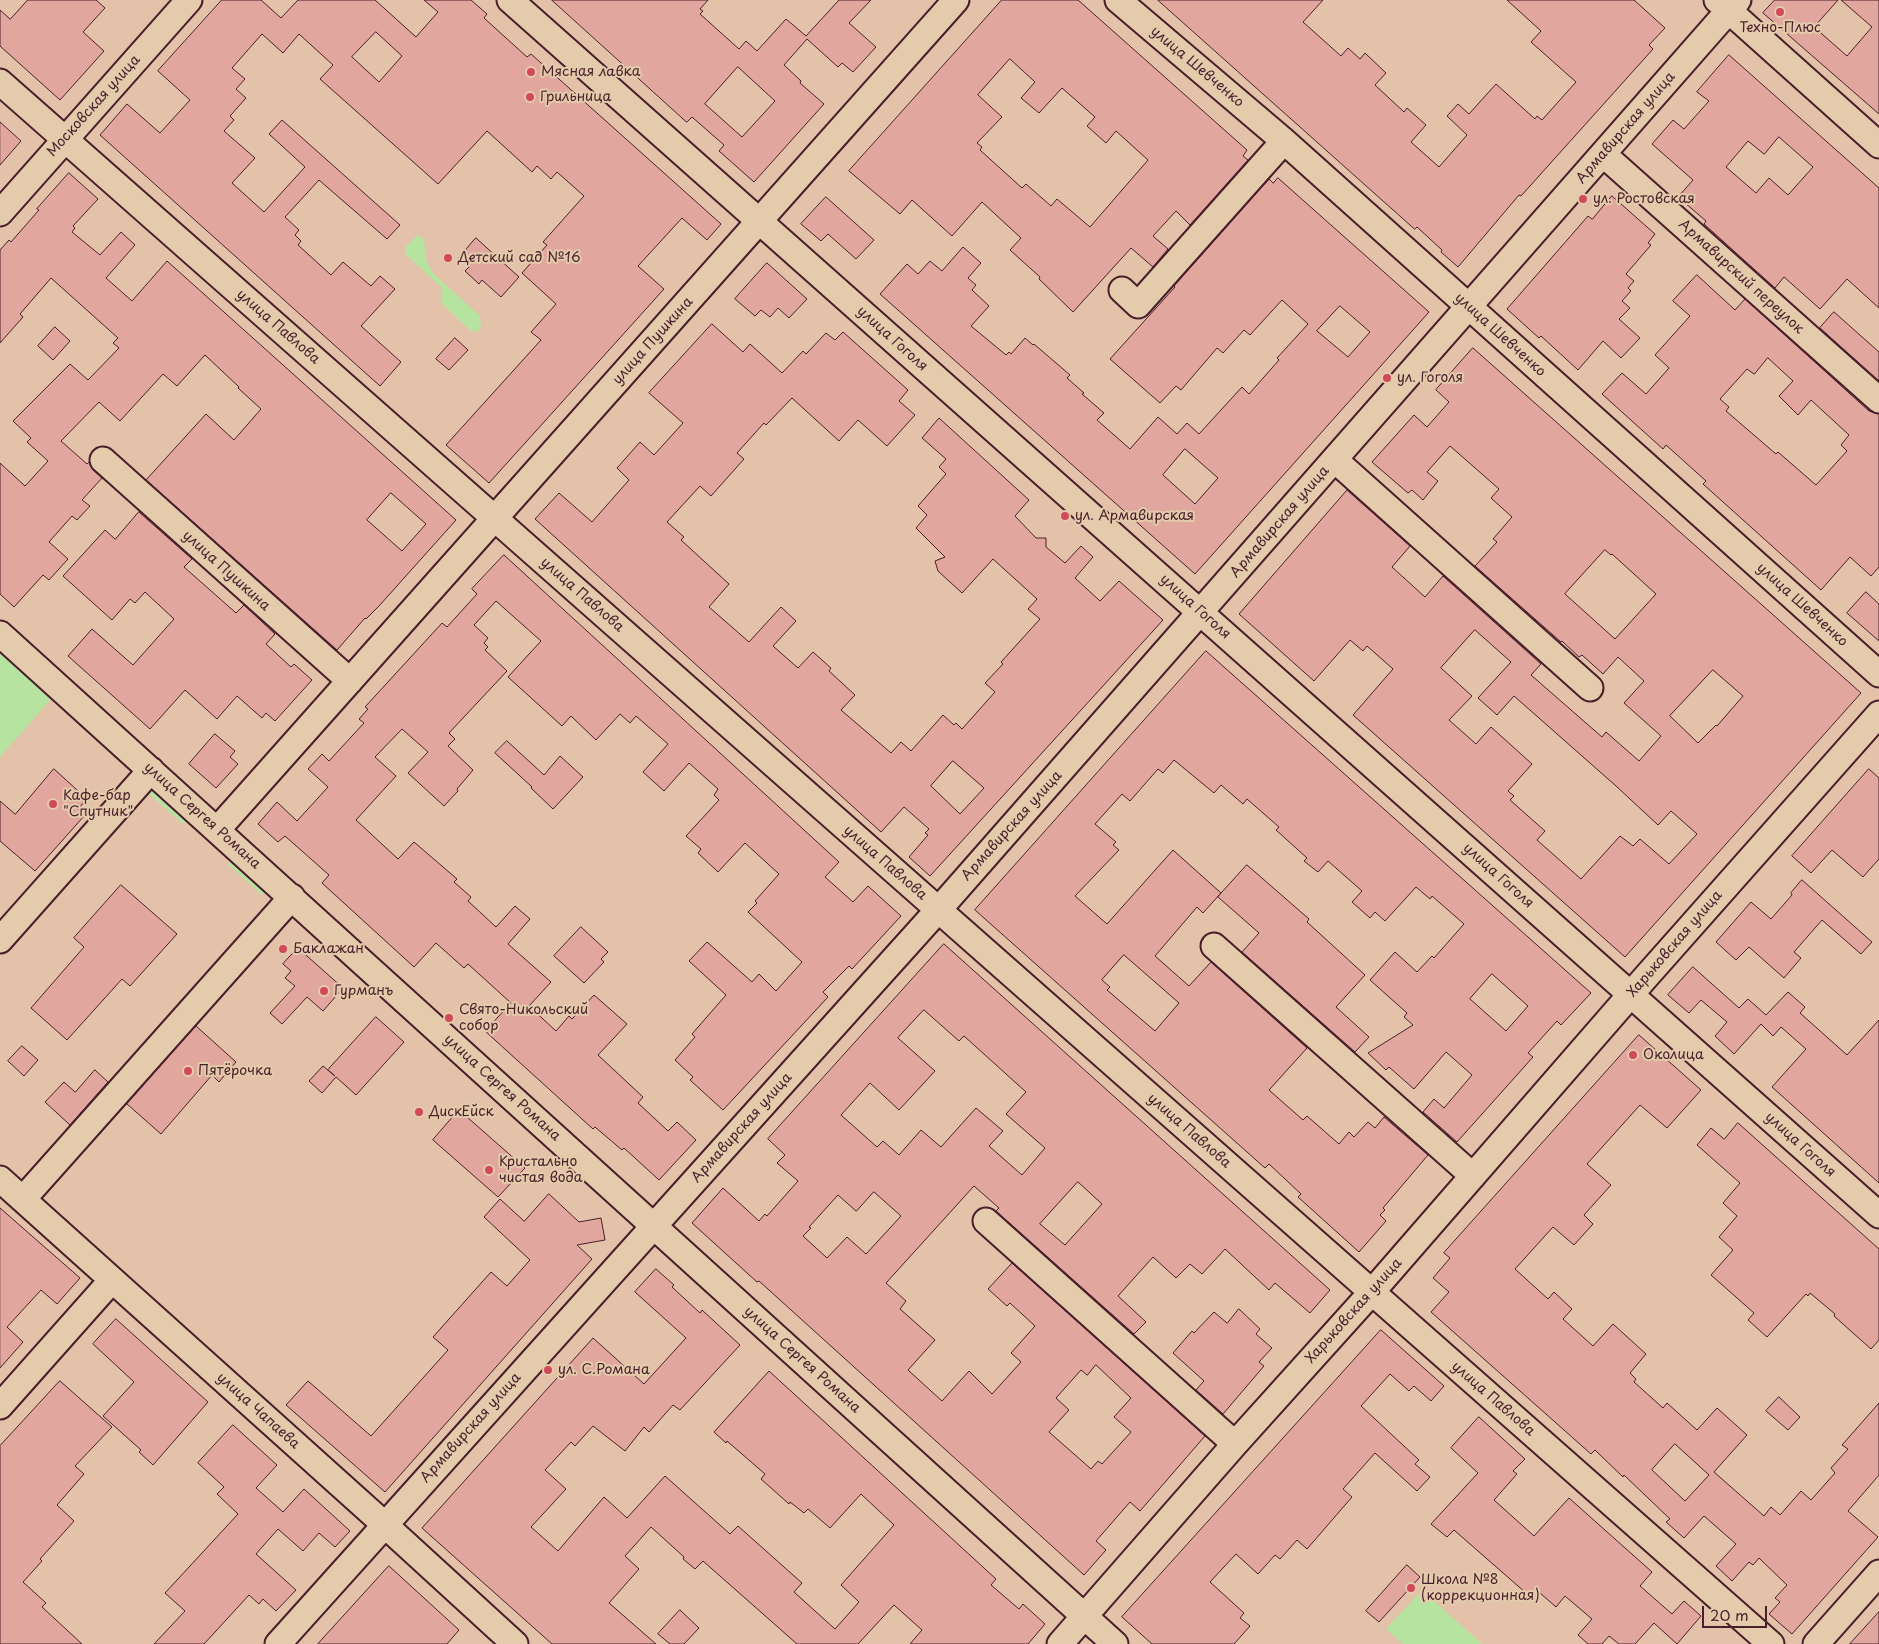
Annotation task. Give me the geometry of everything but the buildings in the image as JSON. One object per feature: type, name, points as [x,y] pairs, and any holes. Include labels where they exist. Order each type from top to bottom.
[{"type":"street","name":"Московская улица","points":[[0,213],[189,0]]},
{"type":"street","name":"улица Гоголя","points":[[510,0],[1879,1215]]},
{"type":"street","name":"улица Пушкина","points":[[217,830],[956,0]]},
{"type":"street","name":"улица Шевченко","points":[[1118,0],[1284,142],[1879,674]]},
{"type":"street","points":[[1728,4],[1879,145]]},
{"type":"street","name":"Армавирская улица","points":[[278,1644],[938,910],[1604,154],[1728,4]]},
{"type":"street","name":"улица Павлова","points":[[0,82],[1771,1644]]},
{"type":"street","points":[[1122,290],[1138,305],[1284,142]]},
{"type":"street","name":"Армавирский переулок","points":[[1604,154],[1879,400]]},
{"type":"street","name":"улица Пушкина","points":[[103,460],[350,681]]},
{"type":"street","points":[[1335,460],[1590,688]]},
{"type":"street","name":"улица Сергея Романа","points":[[0,634],[1115,1644]]},
{"type":"street","name":"Харьковская улица","points":[[1060,1644],[1235,1444],[1372,1292],[1630,994],[1879,714]]},
{"type":"street","points":[[0,940],[151,770]]},
{"type":"street","points":[[23,1199],[292,897]]},
{"type":"street","points":[[1214,946],[1473,1176]]},
{"type":"street","name":"улица Чапаева","points":[[0,1179],[515,1644]]},
{"type":"street","points":[[986,1221],[1235,1444]]},
{"type":"street","points":[[0,1406],[112,1280]]},
{"type":"street","points":[[1816,1644],[1879,1573]]},
{"type":"green space","points":[[418,235],[424,239],[426,260],[433,273],[480,316],[481,326],[477,332],[471,331],[442,304],[442,288],[405,254],[406,246]]},
{"type":"green space","points":[[0,653],[52,698],[0,757]]},
{"type":"green space","points":[[152,788],[192,814],[183,824],[148,793]]},
{"type":"green space","points":[[236,854],[267,890],[262,895],[228,864]]},
{"type":"green space","points":[[1422,1590],[1482,1644],[1403,1644],[1386,1629]]},
{"type":"place","name":"Техно-Плюс","points":[[1780,12]]},
{"type":"place","name":"Мясная лавка","points":[[531,72]]},
{"type":"place","name":"Грильница","points":[[530,97]]},
{"type":"place","name":"ул. Ростовская","points":[[1583,199]]},
{"type":"place","name":"Детский сад №16","points":[[448,258]]},
{"type":"place","name":"ул. Гоголя","points":[[1387,378]]},
{"type":"place","name":"ул. Армавирская","points":[[1065,516]]},
{"type":"place","name":"Кафе-бар \"Спутник\"","points":[[53,804]]},
{"type":"place","name":"Баклажан","points":[[283,949]]},
{"type":"place","name":"Гурманъ","points":[[324,991]]},
{"type":"place","name":"Свято-Никольский собор","points":[[449,1018]]},
{"type":"place","name":"Околица","points":[[1633,1055]]},
{"type":"place","name":"Пятёрочка","points":[[188,1071]]},
{"type":"place","name":"ДискЕйск","points":[[419,1112]]},
{"type":"place","name":"Кристально чистая вода","points":[[489,1170]]},
{"type":"place","name":"ул. С.Романа","points":[[548,1370]]},
{"type":"place","name":"Школа №8 (коррекционная)","points":[[1411,1588]]}]
